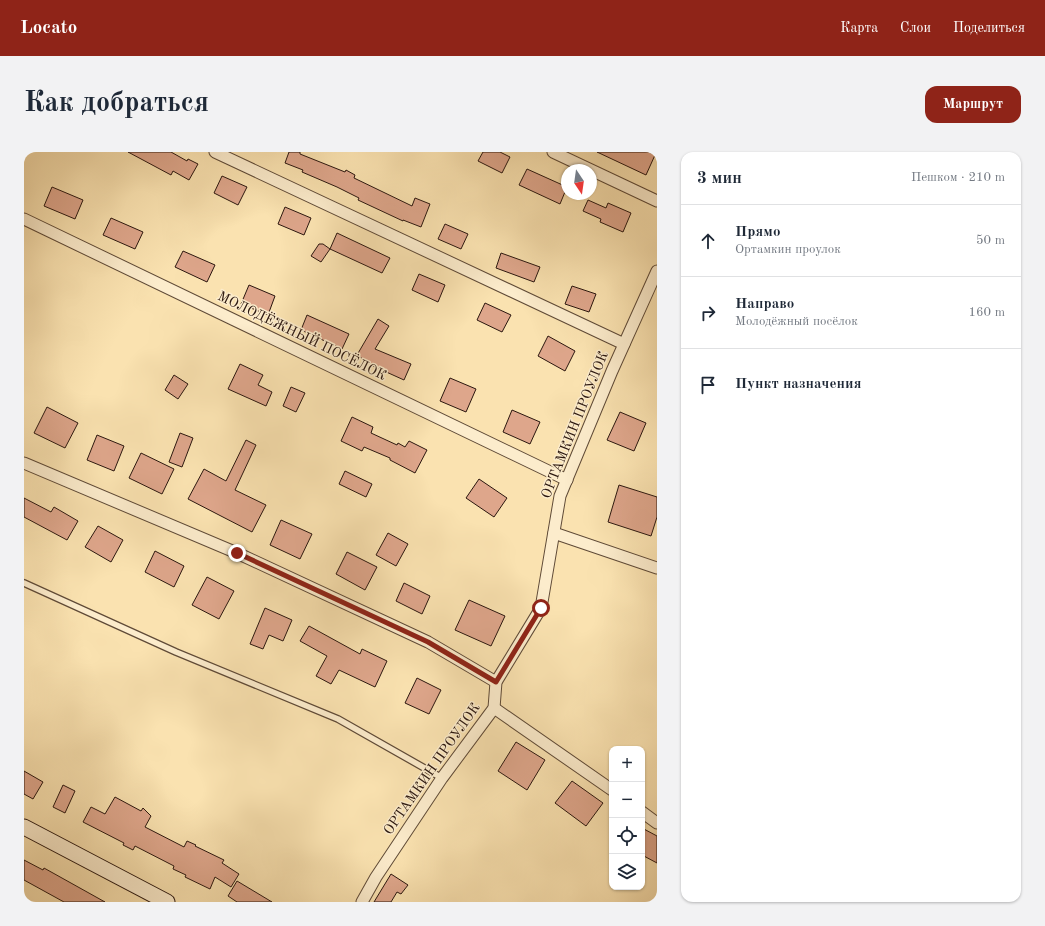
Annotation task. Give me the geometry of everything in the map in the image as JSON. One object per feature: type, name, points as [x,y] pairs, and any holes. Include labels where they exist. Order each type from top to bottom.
[{"type":"street","points":[[215,152],[624,344]]},
{"type":"street","points":[[553,152],[657,201]]},
{"type":"street","name":"МОЛОДЁЖНЫЙ ПОСЁЛОК","points":[[24,219],[567,480]]},
{"type":"street","name":"ОРТАМКИН ПРОУЛОК","points":[[362,902],[376,877],[442,778],[494,708],[496,682],[541,608],[560,496],[612,370],[657,271]]},
{"type":"street","points":[[24,463],[237,553],[428,642],[496,682]]},
{"type":"street","points":[[554,533],[657,568]]},
{"type":"street","points":[[494,708],[609,788]]},
{"type":"street","points":[[645,814],[657,822]]},
{"type":"street","points":[[24,827],[167,902]]},
{"type":"lane","points":[[24,583],[176,652],[338,719],[442,778]]},
{"type":"building","points":[[128,152],[171,152],[187,161],[188,159],[198,164],[189,180],[173,171],[171,175]]},
{"type":"building","points":[[289,152],[300,152],[300,154],[345,172],[346,170],[355,175],[354,178],[412,206],[415,198],[430,204],[421,227],[403,221],[358,200],[359,198],[302,172],[303,170],[285,163]]},
{"type":"building","points":[[483,152],[500,152],[510,157],[502,173],[478,161]]},
{"type":"building","points":[[597,152],[649,152],[655,155],[646,175]]},
{"type":"building","points":[[527,169],[561,184],[562,200],[560,204],[519,185]]},
{"type":"building","points":[[222,176],[247,187],[238,205],[214,193]]},
{"type":"building","points":[[52,187],[83,200],[75,219],[44,206]]},
{"type":"building","points":[[588,200],[606,208],[608,203],[631,213],[623,232],[600,222],[601,219],[583,211]]},
{"type":"building","points":[[285,207],[311,218],[304,235],[278,224]]},
{"type":"building","points":[[111,218],[143,232],[135,249],[103,235]]},
{"type":"building","points":[[445,224],[468,234],[461,249],[438,239]]},
{"type":"building","points":[[337,233],[390,258],[382,273],[330,249]]},
{"type":"building","points":[[319,244],[323,244],[330,249],[321,262],[311,256]]},
{"type":"building","points":[[183,251],[215,265],[207,282],[175,267]]},
{"type":"building","points":[[501,253],[540,267],[534,282],[496,268]]},
{"type":"building","points":[[419,274],[445,285],[438,302],[412,290]]},
{"type":"building","points":[[249,285],[275,296],[268,315],[241,304]]},
{"type":"building","points":[[572,286],[596,294],[589,312],[565,304]]},
{"type":"building","points":[[485,303],[511,315],[502,332],[477,320]]},
{"type":"building","points":[[307,315],[349,334],[342,349],[301,330]]},
{"type":"building","points":[[378,319],[389,326],[375,349],[411,364],[404,380],[373,366],[357,355]]},
{"type":"building","points":[[548,336],[575,351],[565,371],[538,356]]},
{"type":"building","points":[[240,364],[263,375],[258,385],[272,392],[266,406],[228,389]]},
{"type":"building","points":[[174,375],[188,384],[178,399],[165,390]]},
{"type":"building","points":[[450,378],[476,389],[466,412],[440,401]]},
{"type":"building","points":[[291,387],[305,393],[296,412],[283,406]]},
{"type":"building","points":[[47,407],[78,423],[65,448],[34,433]]},
{"type":"building","points":[[512,410],[540,422],[530,444],[503,432]]},
{"type":"building","points":[[620,412],[646,423],[634,451],[607,440]]},
{"type":"building","points":[[352,417],[373,427],[371,433],[397,445],[398,443],[405,447],[409,441],[427,450],[415,473],[390,460],[390,458],[364,447],[362,451],[341,441]]},
{"type":"building","points":[[180,433],[193,438],[182,467],[169,462]]},
{"type":"building","points":[[97,435],[124,446],[114,471],[87,460]]},
{"type":"building","points":[[246,440],[256,445],[235,490],[266,505],[252,532],[188,499],[204,469],[226,481]]},
{"type":"building","points":[[141,453],[174,469],[162,494],[129,478]]},
{"type":"building","points":[[345,471],[372,484],[366,497],[339,484]]},
{"type":"building","points":[[479,479],[507,498],[494,517],[466,498]]},
{"type":"building","points":[[619,485],[657,497],[657,517],[651,536],[608,522]]},
{"type":"building","points":[[24,498],[51,512],[54,507],[78,521],[67,540],[24,517]]},
{"type":"building","points":[[281,520],[312,534],[300,559],[270,545]]},
{"type":"building","points":[[98,526],[123,540],[111,562],[85,547]]},
{"type":"building","points":[[388,533],[408,544],[396,566],[376,555]]},
{"type":"building","points":[[155,551],[184,566],[174,587],[145,572]]},
{"type":"building","points":[[347,552],[377,567],[365,590],[336,574]]},
{"type":"building","points":[[207,577],[234,591],[219,619],[192,605]]},
{"type":"building","points":[[404,583],[430,596],[422,614],[396,601]]},
{"type":"building","points":[[469,600],[505,616],[491,646],[455,630]]},
{"type":"building","points":[[265,608],[292,620],[283,641],[269,635],[263,649],[250,644]]},
{"type":"building","points":[[309,626],[360,654],[362,649],[387,661],[375,687],[339,670],[331,684],[316,676],[327,656],[300,641]]},
{"type":"building","points":[[417,678],[441,690],[429,714],[405,703]]},
{"type":"building","points":[[516,742],[545,760],[527,790],[498,771]]},
{"type":"building","points":[[24,771],[43,782],[33,799],[24,794]]},
{"type":"building","points":[[572,781],[603,803],[586,826],[555,803]]},
{"type":"building","points":[[63,785],[75,791],[65,813],[53,807]]},
{"type":"building","points":[[115,797],[141,811],[143,808],[151,816],[145,827],[184,847],[187,841],[224,860],[222,863],[239,874],[231,887],[215,877],[210,889],[185,877],[186,875],[173,869],[174,866],[135,846],[133,850],[123,845],[124,843],[83,822],[91,807],[105,814]]},
{"type":"building","points":[[645,830],[657,836],[657,863],[645,857]]},
{"type":"building","points":[[24,860],[43,870],[44,868],[105,902],[64,902],[24,880]]},
{"type":"building","points":[[391,874],[408,885],[401,894],[397,892],[391,902],[374,902]]},
{"type":"building","points":[[237,881],[272,902],[237,902],[228,896]]},
{"type":"route","points":[[237,553],[428,642],[496,682],[541,608]]}]
